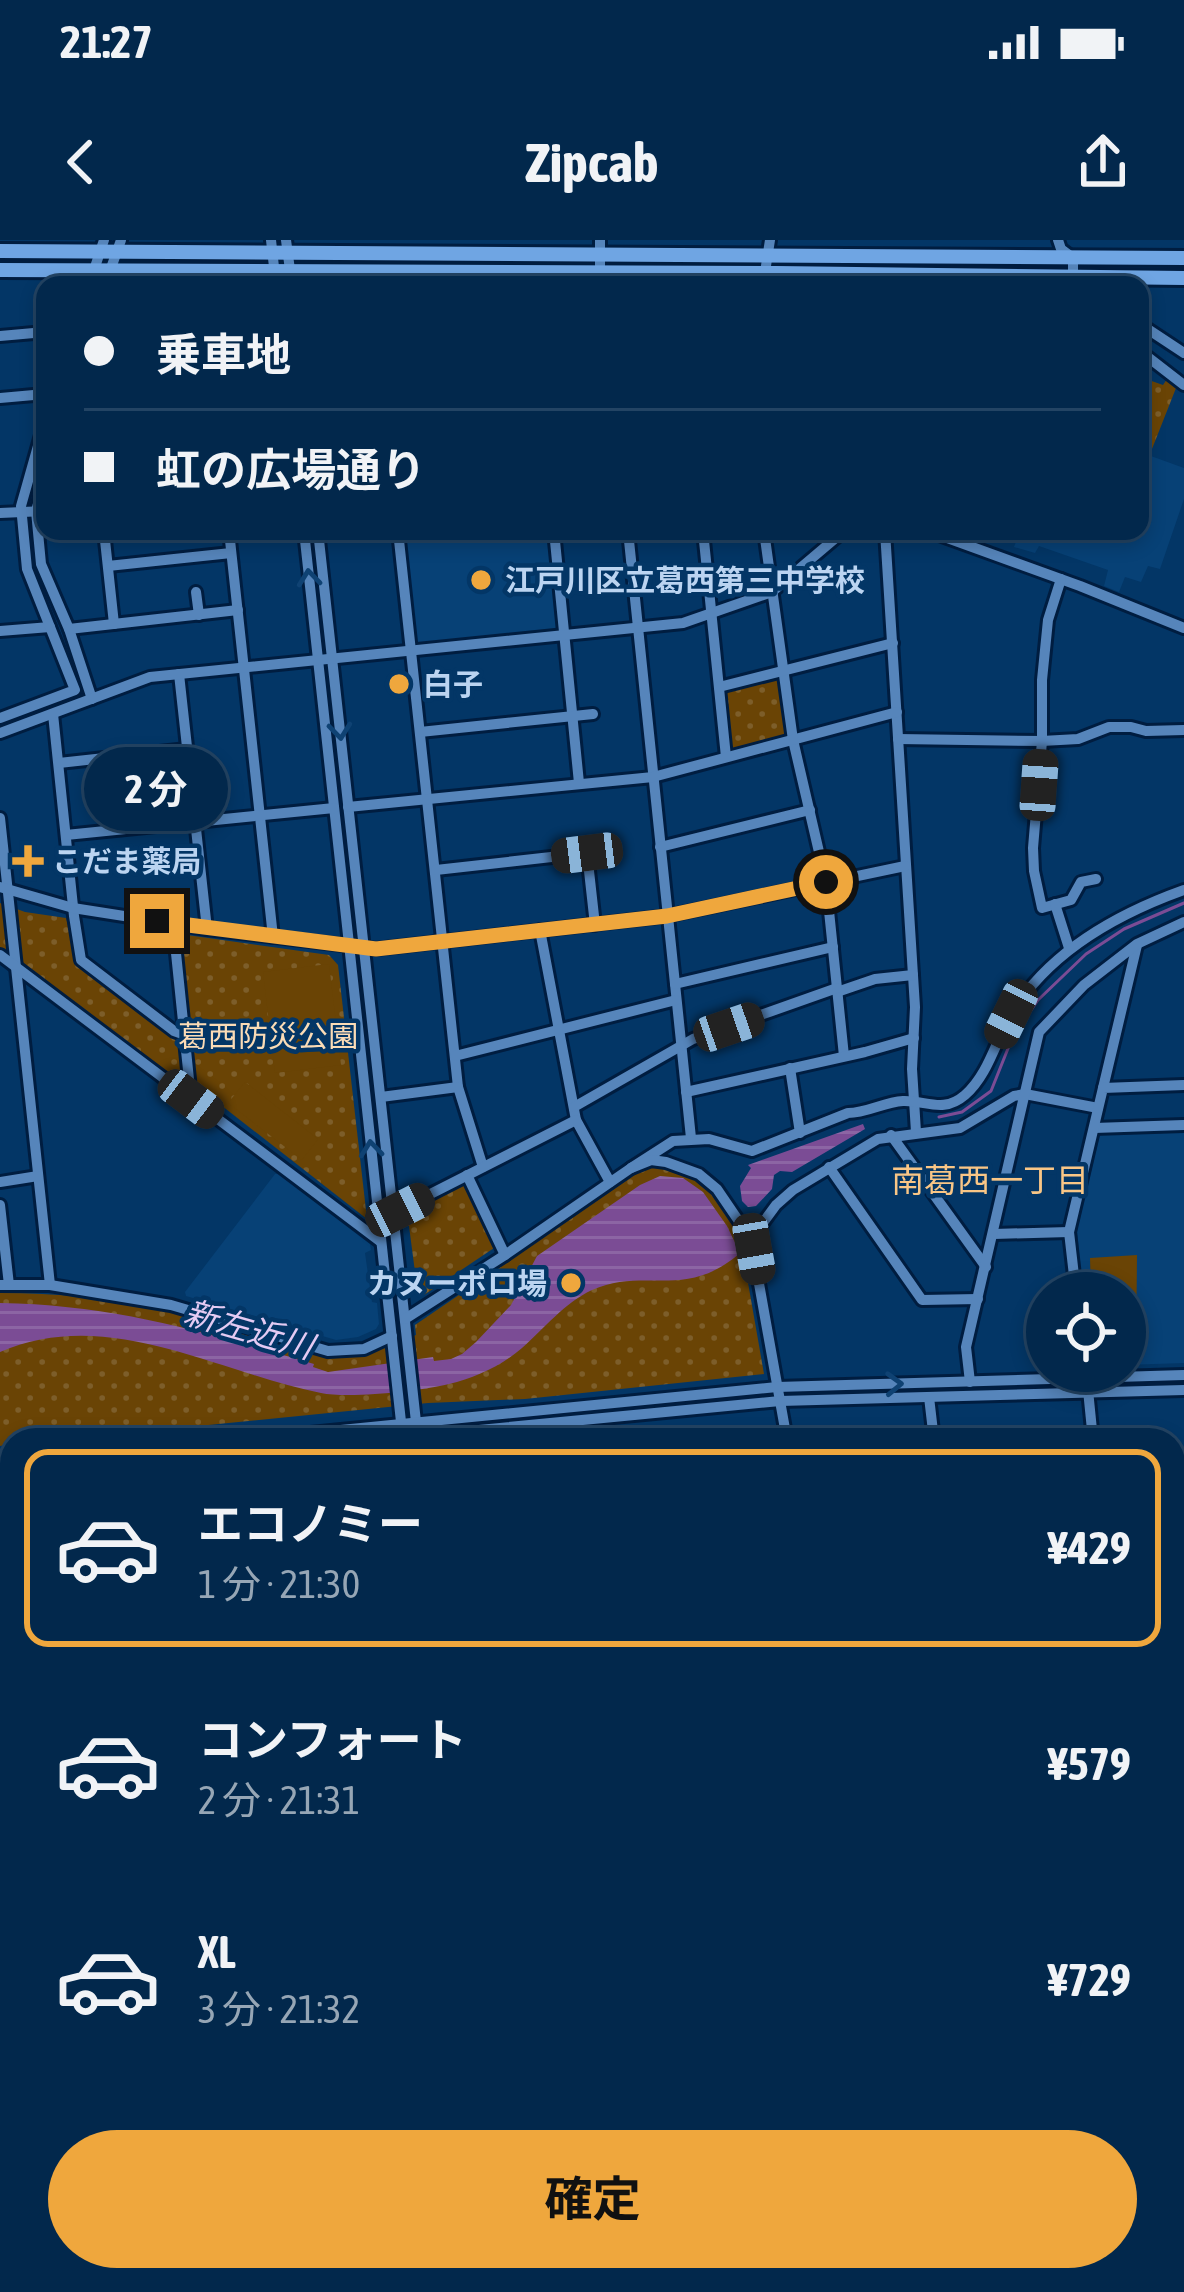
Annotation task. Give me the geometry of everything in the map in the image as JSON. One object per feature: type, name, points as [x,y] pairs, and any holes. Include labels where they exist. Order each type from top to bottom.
[{"type":"main road","points":[[0,251],[111,245],[600,247],[1006,251],[1073,258],[1119,251],[1184,258]]},
{"type":"main road","points":[[0,270],[85,276]]},
{"type":"main road","points":[[1149,279],[1184,278]]},
{"type":"street","points":[[1058,240],[1073,258],[1071,276]]},
{"type":"street","points":[[99,276],[111,245]]},
{"type":"street","points":[[279,246],[283,276]]},
{"type":"street","points":[[1149,330],[1184,353]]},
{"type":"street","points":[[0,336],[36,333]]},
{"type":"street","points":[[1149,358],[1184,385]]},
{"type":"street","points":[[0,398],[36,395]]},
{"type":"street","points":[[0,718],[75,690],[27,569],[21,506],[36,453]]},
{"type":"street","points":[[0,513],[36,511]]},
{"type":"street","points":[[41,540],[41,564],[92,699]]},
{"type":"street","points":[[105,540],[114,624]]},
{"type":"street","points":[[230,540],[273,937]]},
{"type":"street","points":[[305,540],[401,1428]]},
{"type":"street","points":[[319,540],[417,1428]]},
{"type":"street","points":[[399,540],[458,1088],[483,1167]]},
{"type":"street","points":[[555,540],[579,783]]},
{"type":"street","points":[[629,540],[692,1138]]},
{"type":"street","points":[[705,540],[726,758]]},
{"type":"street","points":[[765,540],[794,740],[826,882],[844,1056]]},
{"type":"street","points":[[0,733],[150,677],[682,623],[772,592],[833,540]]},
{"type":"street","points":[[886,540],[913,975],[916,1132]]},
{"type":"street","points":[[953,540],[1184,628]]},
{"type":"street","points":[[108,566],[231,553]]},
{"type":"street","points":[[1061,579],[1048,620],[1042,680],[1033,848],[1042,908],[1071,900],[1081,882],[1096,879]]},
{"type":"street","points":[[196,592],[199,615]]},
{"type":"street","points":[[69,629],[238,610]]},
{"type":"street","points":[[0,631],[50,627]]},
{"type":"street","points":[[718,688],[893,643]]},
{"type":"street","points":[[179,674],[207,929]]},
{"type":"street","points":[[348,807],[653,777],[897,712]]},
{"type":"street","points":[[53,713],[81,959],[185,1035]]},
{"type":"street","points":[[420,731],[593,713]]},
{"type":"street","points":[[898,739],[1078,740],[1108,727],[1184,730]]},
{"type":"street","points":[[58,763],[188,749]]},
{"type":"street","points":[[66,835],[334,808]]},
{"type":"street","points":[[660,847],[810,810]]},
{"type":"street","points":[[0,818],[50,1285]]},
{"type":"street","points":[[436,870],[587,853],[595,925]]},
{"type":"street","points":[[4,888],[73,908],[376,949],[667,916],[905,866]]},
{"type":"street","points":[[405,1319],[673,1141],[724,1142],[752,1151],[848,1113],[902,1101],[950,1104],[965,1095],[985,1069],[1011,1014],[1069,948],[1184,890]]},
{"type":"street","points":[[1055,904],[1069,948]]},
{"type":"street","points":[[970,1382],[967,1347],[1039,1032],[1084,986],[1137,944],[1184,922]]},
{"type":"street","points":[[173,924],[191,1099]]},
{"type":"street","points":[[540,930],[575,1113],[610,1182]]},
{"type":"street","points":[[1074,1272],[1069,1232],[1137,944]]},
{"type":"street","points":[[675,984],[833,947]]},
{"type":"street","points":[[0,955],[382,1242]]},
{"type":"street","points":[[393,1214],[483,1167],[692,1040],[837,990],[913,975]]},
{"type":"street","points":[[455,1056],[676,1000]]},
{"type":"street","points":[[686,1092],[914,1038]]},
{"type":"street","points":[[790,1068],[800,1133]]},
{"type":"street","points":[[1103,1088],[1184,1085]]},
{"type":"street","points":[[381,1096],[458,1088]]},
{"type":"street","points":[[751,1239],[776,1205],[878,1139],[969,1124],[1024,1094],[1098,1108]]},
{"type":"street","points":[[1094,1127],[1184,1125]]},
{"type":"street","points":[[891,1135],[986,1267]]},
{"type":"street","points":[[631,1168],[651,1160],[699,1174],[717,1190],[751,1239],[785,1428]]},
{"type":"street","points":[[829,1167],[922,1300],[978,1299]]},
{"type":"street","points":[[467,1175],[505,1255]]},
{"type":"street","points":[[0,1182],[38,1176]]},
{"type":"street","points":[[0,1205],[5,1285],[50,1285],[171,1305],[328,1351],[393,1342]]},
{"type":"street","points":[[994,1234],[1069,1232]]},
{"type":"street","points":[[1146,1375],[1184,1375]]},
{"type":"street","points":[[456,1428],[777,1387],[1026,1379]]},
{"type":"street","points":[[474,1428],[780,1401],[1184,1390]]},
{"type":"street","points":[[1088,1393],[1092,1428]]},
{"type":"street","points":[[929,1397],[933,1428]]},
{"type":"shaded area","points":[[1151,456],[1184,468],[1184,499],[1160,569],[1148,566],[1141,582],[1125,577],[1119,592],[1104,586],[1108,570],[1039,546],[1035,553],[1014,547],[1017,540],[1149,540]]},
{"type":"shaded area","name":"江戸川区立葛西第三中学校","points":[[403,540],[551,540],[560,629],[415,644]]},
{"type":"shaded area","points":[[863,1124],[865,1129],[792,1172],[774,1175],[772,1189],[756,1206],[748,1207],[742,1201],[740,1186],[751,1168],[748,1165]]},
{"type":"shaded area","points":[[1184,1127],[1184,1363],[1146,1364],[1146,1272],[1081,1272],[1077,1231],[1103,1130]]},
{"type":"shaded area","points":[[275,1174],[370,1244],[371,1250],[365,1253],[372,1302],[377,1303],[376,1329],[336,1340],[186,1296]]},
{"type":"shaded area","name":"新左近川","points":[[660,1176],[683,1178],[703,1192],[740,1253],[701,1276],[612,1283],[592,1290],[505,1360],[459,1381],[403,1392],[333,1395],[121,1339],[40,1339],[0,1352],[0,1303],[82,1309],[159,1322],[314,1364],[328,1372],[433,1357],[434,1361],[451,1359],[476,1342],[511,1305],[537,1256]]},
{"type":"green space","points":[[1169,376],[1178,383],[1149,456],[1149,380],[1163,385]]},
{"type":"green space","points":[[779,677],[787,738],[731,752],[723,691]]},
{"type":"green space","points":[[0,903],[66,918],[78,961],[182,1042],[187,1086],[0,952]]},
{"type":"green space","name":"葛西防災公園","points":[[180,934],[329,955],[338,965],[367,1219],[194,1084]]},
{"type":"green space","points":[[329,964],[341,1065],[275,1073],[263,972]]},
{"type":"green space","points":[[245,1082],[318,1139],[302,1160],[228,1103]]},
{"type":"green space","points":[[665,1166],[708,1183],[732,1216],[745,1245],[764,1374],[178,1428],[0,1428],[0,1293],[125,1302],[206,1320],[326,1356],[362,1354],[416,1335],[415,1325],[636,1174]]},
{"type":"green space","points":[[464,1182],[496,1244],[421,1297],[404,1215]]},
{"type":"green space","points":[[1137,1255],[1137,1272],[1090,1272],[1090,1258]]},
{"type":"waterway","points":[[939,1117],[962,1112],[991,1091],[1013,1036],[1038,1000],[1086,954],[1124,929],[1184,903]]},
{"type":"place","name":"江戸川区立葛西第三中学校","points":[[481,580]]},
{"type":"place","name":"白子","points":[[399,684]]},
{"type":"place","name":"こだま薬局","points":[[28,861]]},
{"type":"place","name":"カヌーポロ場","points":[[571,1283]]},
{"type":"district","name":"南葛西一丁目","points":[[990,1180]]},
{"type":"route","points":[[157,921],[376,949],[667,916],[826,882]]}]
